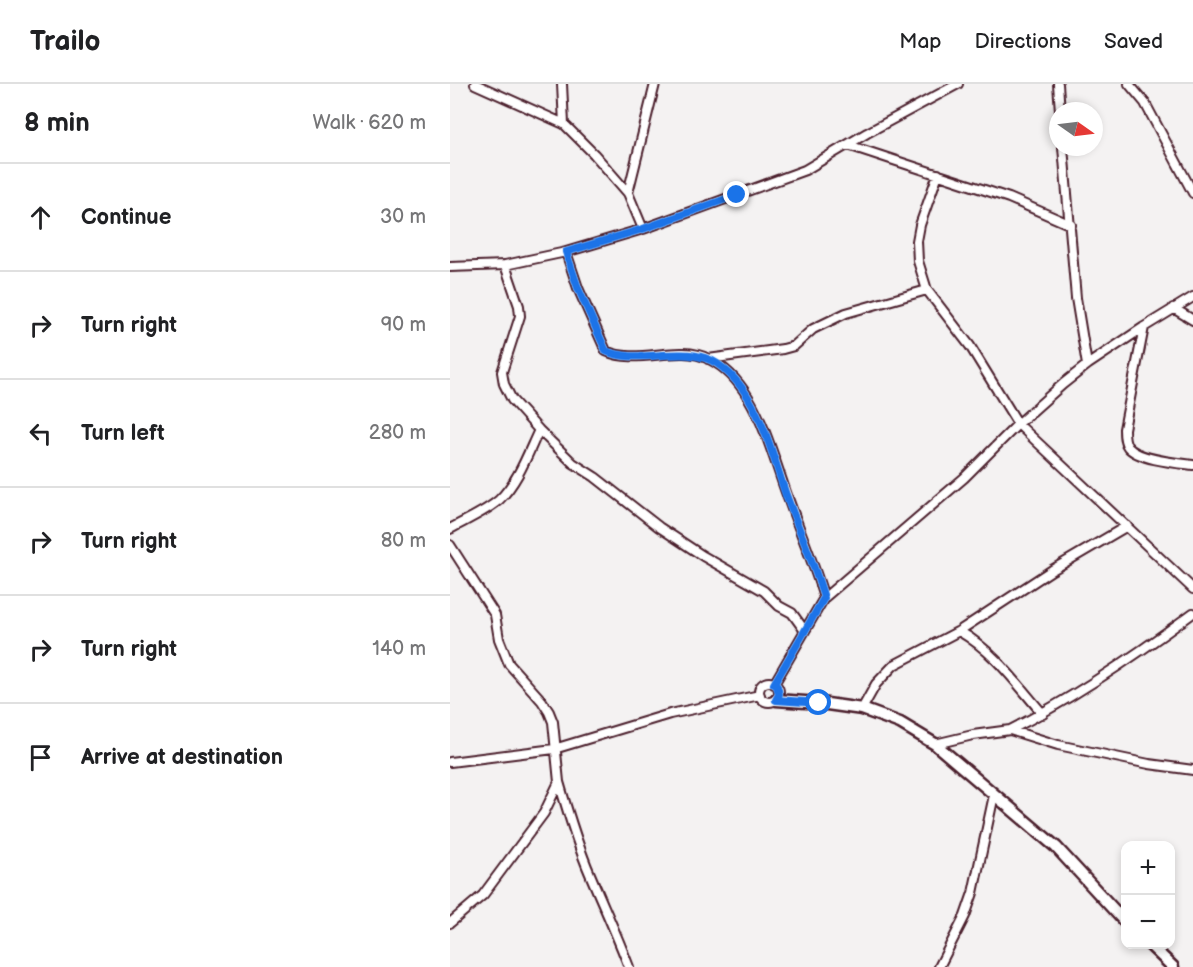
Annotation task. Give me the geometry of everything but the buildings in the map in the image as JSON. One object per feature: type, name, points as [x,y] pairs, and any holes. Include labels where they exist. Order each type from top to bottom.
[{"type":"street","points":[[475,84],[564,124],[594,154],[628,194],[643,229]]},
{"type":"street","points":[[499,84],[501,95]]},
{"type":"street","points":[[562,84],[564,124]]},
{"type":"street","points":[[628,194],[655,84]]},
{"type":"street","points":[[450,267],[505,265],[566,252],[643,229],[805,170],[958,84]]},
{"type":"street","points":[[1058,84],[1059,102]]},
{"type":"street","points":[[1129,84],[1145,103],[1193,193]]},
{"type":"street","points":[[848,145],[1009,198],[1071,225]]},
{"type":"street","points":[[1064,156],[1076,298],[1087,365]]},
{"type":"street","points":[[938,174],[920,225],[917,241],[918,261],[927,290],[970,346],[1018,424],[1193,589]]},
{"type":"street","points":[[566,252],[578,288],[606,351],[622,356],[686,353],[708,359],[728,373],[747,396],[762,425],[824,598]]},
{"type":"street","points":[[505,265],[519,306],[520,316],[502,372],[504,384],[512,400],[573,463],[595,477],[659,527],[703,556],[764,591],[779,606],[792,613],[805,631]]},
{"type":"street","points":[[708,359],[794,346],[813,329],[846,313],[927,290]]},
{"type":"street","points":[[774,684],[824,598],[964,478],[1018,424],[1087,365],[1193,297]]},
{"type":"street","points":[[1173,308],[1193,320]]},
{"type":"street","points":[[1144,327],[1124,439],[1129,448],[1141,455],[1193,465]]},
{"type":"street","points":[[450,528],[483,512],[499,500],[513,483],[539,430]]},
{"type":"street","points":[[862,709],[876,684],[894,665],[959,632],[1052,570],[1127,526]]},
{"type":"street","points":[[450,545],[495,615],[499,639],[509,664],[543,701],[549,712],[553,722],[559,782],[574,833],[629,967]]},
{"type":"street","points":[[936,744],[973,735],[1010,730],[1043,714],[1152,644],[1193,613]]},
{"type":"street","points":[[959,632],[977,641],[996,659],[1043,714]]},
{"type":"street","points":[[760,695],[763,684],[774,684],[779,694],[776,700]]},
{"type":"street","points":[[450,762],[554,749],[670,714],[760,695]]},
{"type":"street","points":[[760,695],[768,702],[776,700],[819,703],[862,709],[900,723],[936,744],[1056,848],[1121,919]]},
{"type":"street","points":[[1010,730],[1069,747],[1149,764],[1193,770]]},
{"type":"street","points":[[450,922],[483,895],[544,813],[559,782]]},
{"type":"street","points":[[939,967],[965,916],[973,893],[994,795]]},
{"type":"street","points":[[1153,949],[1173,967]]},
{"type":"route","points":[[737,195],[643,229],[566,252],[578,288],[606,351],[622,356],[686,353],[708,359],[728,373],[747,396],[762,425],[824,598],[774,684],[779,690],[776,700],[819,703]]}]
